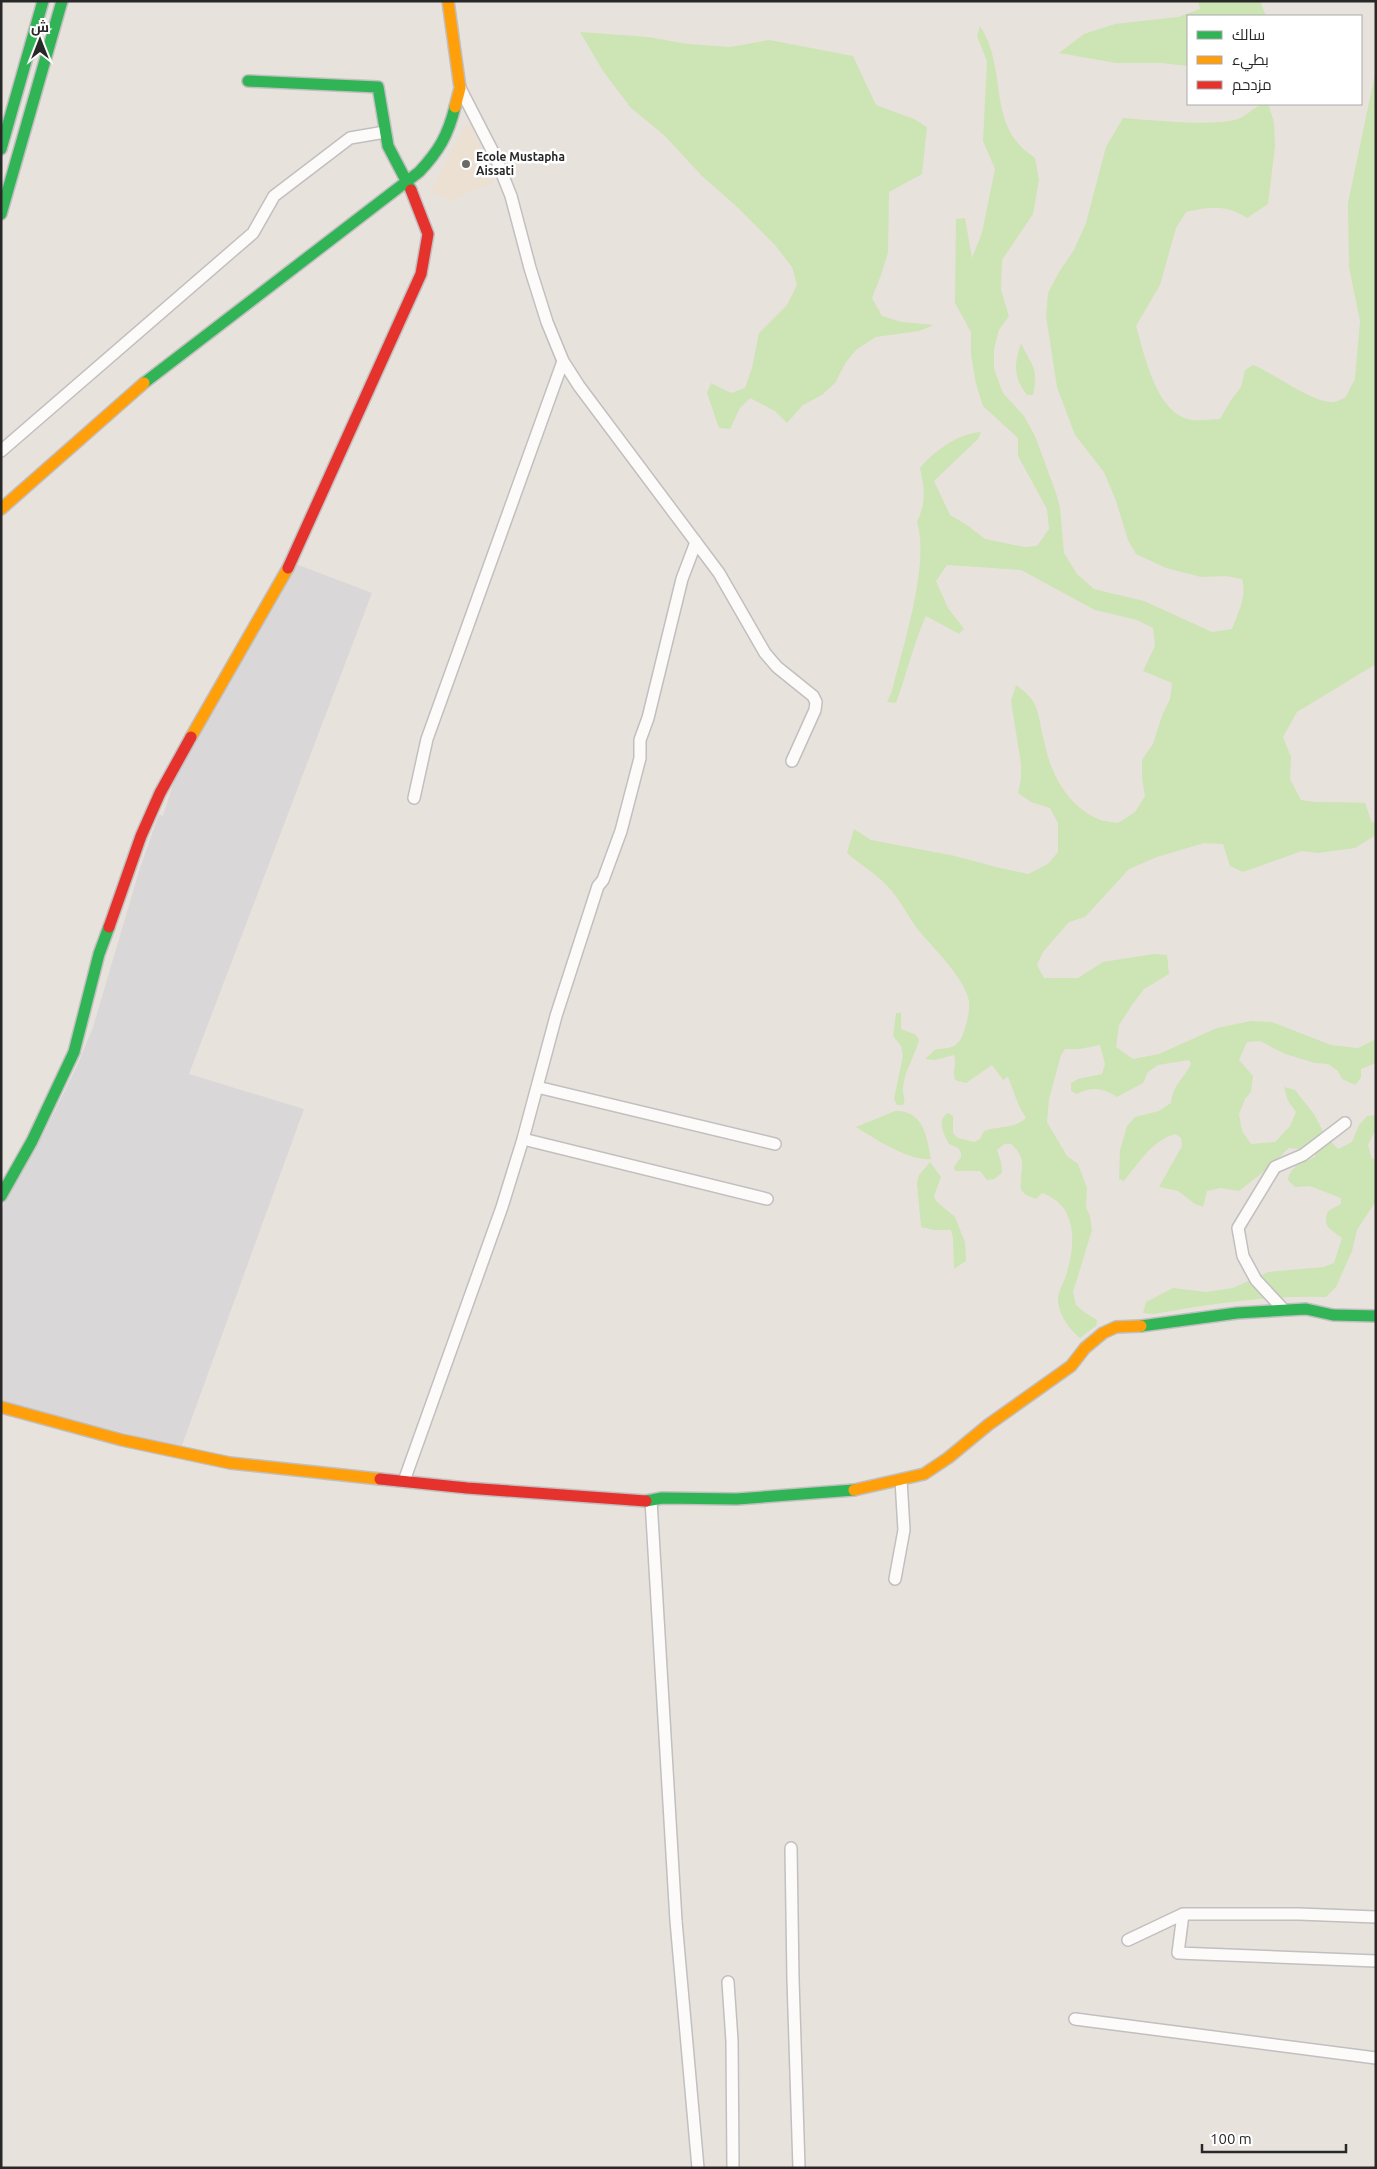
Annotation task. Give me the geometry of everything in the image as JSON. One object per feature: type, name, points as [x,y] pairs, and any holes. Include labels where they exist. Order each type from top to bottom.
[{"type":"street","points":[[1,149],[43,1]]},
{"type":"street","points":[[1,214],[62,1]]},
{"type":"street","points":[[448,1],[460,88],[495,156],[511,196],[538,294],[563,362],[735,598],[765,653],[777,667],[813,696],[816,702],[816,710],[792,761]]},
{"type":"street","points":[[1,1196],[32,1141],[74,1052],[99,954],[141,836],[160,793],[283,578],[421,274],[428,234],[407,181],[388,146],[378,87],[248,81]]},
{"type":"street","points":[[1,508],[35,480],[94,424],[140,386],[419,172],[437,153],[450,127],[460,88]]},
{"type":"street","points":[[1,451],[253,233],[274,196],[350,138],[385,132]]},
{"type":"street","points":[[414,798],[427,739],[563,362]]},
{"type":"street","points":[[404,1481],[502,1206],[523,1139],[556,1016],[595,895],[621,831],[640,758],[640,740],[648,718],[682,579],[696,542]]},
{"type":"street","points":[[537,1087],[775,1144]]},
{"type":"street","points":[[1284,1310],[1256,1280],[1243,1256],[1238,1228],[1275,1167],[1303,1155],[1345,1123]]},
{"type":"street","points":[[523,1139],[767,1199]]},
{"type":"street","points":[[1,1407],[122,1440],[230,1463],[641,1502],[662,1498],[703,1500],[778,1498],[858,1489],[924,1474],[948,1458],[988,1425],[1071,1366],[1086,1348],[1103,1333],[1116,1327],[1149,1326],[1237,1313],[1306,1309],[1333,1315],[1376,1316]]},
{"type":"street","points":[[896,1579],[904,1530],[901,1480]]},
{"type":"street","points":[[651,1500],[676,1921],[698,2168]]},
{"type":"street","points":[[791,1848],[799,2168]]},
{"type":"street","points":[[1128,1940],[1183,1914],[1299,1914],[1376,1917]]},
{"type":"street","points":[[1183,1914],[1178,1953],[1376,1961]]},
{"type":"street","points":[[728,1982],[732,2041],[733,2168]]},
{"type":"street","points":[[1074,2019],[1376,2058]]},
{"type":"shaded area","name":"Ecole Mustapha Aissati","points":[[466,124],[472,126],[493,183],[456,198],[454,202],[431,191]]},
{"type":"shaded area","points":[[288,561],[372,593],[189,1074],[304,1109],[181,1448],[1,1400],[1,1209],[43,1135],[77,1066],[93,1027],[140,868],[159,814],[163,816],[178,768]]},
{"type":"green space","points":[[1198,1],[1260,1],[1266,15],[1187,15],[1187,66],[1161,63],[1116,63],[1059,53],[1084,34],[1115,24],[1178,17],[1200,9]]},
{"type":"green space","points":[[980,26],[990,47],[1006,122],[1012,135],[1021,147],[1035,158],[1039,180],[1033,214],[1002,260],[1001,290],[1009,316],[999,330],[994,349],[994,369],[1003,393],[1024,416],[1035,436],[1060,508],[1064,553],[1077,574],[1094,589],[1144,601],[1212,632],[1232,629],[1243,598],[1242,579],[1226,576],[1201,577],[1166,568],[1136,554],[1128,540],[1116,501],[1104,472],[1075,435],[1057,387],[1046,316],[1048,293],[1074,250],[1086,223],[1106,147],[1123,118],[1182,122],[1227,121],[1238,119],[1261,105],[1268,105],[1274,122],[1275,146],[1268,204],[1247,218],[1232,210],[1217,208],[1186,212],[1176,228],[1160,285],[1136,326],[1157,389],[1172,410],[1186,419],[1220,419],[1241,387],[1245,370],[1253,365],[1315,398],[1336,402],[1345,398],[1355,379],[1360,321],[1349,267],[1348,203],[1376,69],[1376,664],[1297,712],[1283,737],[1291,757],[1290,779],[1301,800],[1365,803],[1372,823],[1376,821],[1376,835],[1355,848],[1318,853],[1302,851],[1243,872],[1230,866],[1223,844],[1204,843],[1157,857],[1129,869],[1085,917],[1069,922],[1043,952],[1037,965],[1044,978],[1078,978],[1103,962],[1154,954],[1167,955],[1169,974],[1144,989],[1119,1025],[1116,1047],[1133,1059],[1159,1054],[1217,1028],[1251,1021],[1272,1022],[1331,1045],[1358,1048],[1376,1039],[1376,1063],[1361,1069],[1361,1078],[1355,1085],[1342,1079],[1338,1071],[1328,1064],[1315,1063],[1285,1054],[1260,1041],[1247,1042],[1239,1060],[1253,1076],[1251,1092],[1245,1099],[1239,1114],[1242,1131],[1251,1144],[1275,1142],[1290,1126],[1296,1112],[1288,1101],[1284,1087],[1295,1090],[1314,1114],[1325,1135],[1338,1149],[1352,1142],[1359,1125],[1367,1116],[1376,1115],[1376,1129],[1368,1145],[1372,1159],[1376,1159],[1376,1201],[1357,1230],[1352,1251],[1336,1287],[1326,1297],[1283,1297],[1218,1304],[1154,1314],[1143,1313],[1146,1302],[1173,1288],[1206,1292],[1233,1288],[1268,1272],[1323,1267],[1334,1263],[1342,1238],[1328,1227],[1326,1216],[1328,1211],[1341,1204],[1341,1198],[1310,1186],[1295,1187],[1288,1180],[1292,1170],[1316,1156],[1310,1150],[1289,1148],[1267,1169],[1239,1191],[1221,1188],[1207,1191],[1203,1207],[1195,1204],[1178,1191],[1159,1187],[1182,1146],[1181,1138],[1176,1134],[1153,1146],[1124,1181],[1119,1179],[1120,1150],[1127,1126],[1135,1117],[1159,1111],[1171,1103],[1176,1086],[1191,1064],[1189,1060],[1158,1065],[1148,1072],[1143,1083],[1117,1097],[1097,1089],[1077,1094],[1071,1091],[1071,1083],[1078,1079],[1102,1074],[1105,1064],[1100,1045],[1080,1049],[1065,1049],[1061,1055],[1049,1099],[1047,1122],[1067,1156],[1078,1164],[1087,1188],[1086,1207],[1090,1216],[1092,1230],[1073,1292],[1076,1305],[1097,1320],[1096,1326],[1080,1338],[1068,1326],[1058,1304],[1072,1249],[1071,1226],[1068,1215],[1062,1206],[1042,1193],[1036,1199],[1026,1195],[1021,1190],[1022,1160],[1017,1150],[1011,1144],[1004,1144],[997,1150],[1002,1173],[994,1179],[987,1180],[980,1171],[955,1171],[954,1167],[961,1157],[961,1152],[958,1148],[949,1144],[942,1128],[942,1120],[948,1113],[953,1116],[953,1133],[958,1138],[974,1142],[980,1139],[984,1131],[1011,1126],[1021,1122],[1026,1118],[1019,1106],[1008,1077],[1003,1080],[992,1065],[966,1083],[955,1080],[954,1055],[935,1060],[925,1059],[936,1049],[954,1046],[960,1040],[969,1012],[969,1001],[966,992],[947,962],[916,927],[892,891],[878,877],[847,853],[854,829],[871,840],[955,856],[1028,874],[1048,864],[1058,852],[1058,823],[1050,808],[1031,802],[1018,793],[1021,779],[1021,764],[1011,701],[1016,685],[1030,697],[1037,709],[1047,753],[1061,786],[1085,812],[1104,821],[1118,823],[1135,812],[1145,796],[1142,760],[1153,744],[1170,699],[1172,683],[1143,671],[1155,646],[1153,628],[1137,620],[1095,610],[1021,570],[947,565],[936,581],[948,608],[964,629],[959,634],[926,616],[917,637],[896,703],[887,702],[892,691],[918,582],[920,539],[917,522],[924,496],[920,468],[940,449],[956,439],[981,432],[978,439],[934,481],[950,515],[985,539],[1024,547],[1037,546],[1049,529],[1047,509],[1018,456],[1018,438],[983,406],[976,384],[971,355],[971,332],[955,303],[956,219],[965,218],[972,258],[982,233],[995,169],[983,141],[987,61],[977,36]]},
{"type":"green space","points":[[580,32],[648,37],[688,44],[730,47],[769,40],[853,56],[876,105],[914,119],[927,127],[922,174],[889,192],[888,252],[872,298],[882,316],[902,322],[934,325],[919,331],[876,337],[857,349],[846,362],[835,383],[822,395],[803,405],[787,423],[775,411],[750,398],[740,408],[730,429],[719,428],[707,393],[711,383],[731,393],[745,388],[752,368],[759,333],[787,305],[797,285],[792,267],[775,245],[735,205],[702,176],[664,135],[631,108],[603,71]]},
{"type":"green space","points":[[1021,343],[1035,373],[1033,395],[1027,395],[1017,376],[1016,364]]},
{"type":"green space","points":[[896,1013],[901,1013],[901,1029],[916,1035],[919,1040],[905,1077],[903,1105],[897,1105],[894,1099],[903,1056],[901,1046],[893,1036]]},
{"type":"green space","points":[[895,1111],[905,1112],[918,1120],[928,1142],[931,1159],[922,1159],[903,1153],[856,1127]]},
{"type":"green space","points":[[930,1162],[941,1177],[934,1196],[936,1201],[955,1217],[965,1242],[966,1261],[954,1269],[951,1230],[934,1230],[921,1227],[917,1183],[919,1175]]},
{"type":"traffic: fast","points":[[1,149],[43,1]]},
{"type":"traffic: fast","points":[[1,214],[62,1]]},
{"type":"traffic: fast","points":[[248,81],[378,87],[388,146],[411,190]]},
{"type":"traffic: fast","points":[[144,383],[419,172],[442,142],[455,107]]},
{"type":"traffic: fast","points":[[1,1196],[32,1141],[74,1052],[99,954],[109,927]]},
{"type":"traffic: fast","points":[[1141,1326],[1237,1313],[1306,1309],[1333,1315],[1376,1316]]},
{"type":"traffic: fast","points":[[646,1501],[662,1498],[737,1499],[854,1490]]},
{"type":"traffic: slow","points":[[448,1],[460,88],[455,107]]},
{"type":"traffic: slow","points":[[1,509],[144,383]]},
{"type":"traffic: slow","points":[[191,737],[288,568]]},
{"type":"traffic: slow","points":[[854,1490],[924,1474],[948,1458],[988,1425],[1071,1366],[1085,1348],[1103,1333],[1116,1327],[1141,1326]]},
{"type":"traffic: slow","points":[[1,1407],[122,1440],[230,1463],[380,1479]]},
{"type":"traffic: jam","points":[[288,568],[421,274],[428,234],[411,190]]},
{"type":"traffic: jam","points":[[109,927],[141,836],[160,793],[191,737]]},
{"type":"traffic: jam","points":[[380,1479],[467,1488],[646,1501]]},
{"type":"place","name":"Ecole Mustapha Aissati","points":[[466,164]]}]
